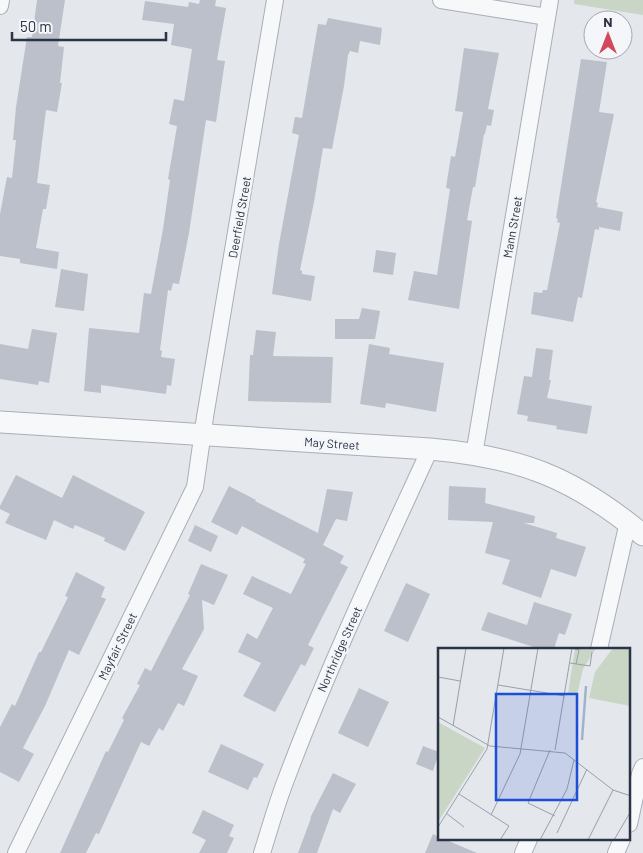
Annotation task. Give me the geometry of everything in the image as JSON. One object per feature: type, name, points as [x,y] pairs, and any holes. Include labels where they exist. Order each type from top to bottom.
[{"type":"street","points":[[0,6],[1,0]]},
{"type":"street","name":"Deerfield Street","points":[[202,435],[275,0]]},
{"type":"street","points":[[440,0],[547,17]]},
{"type":"street","name":"Mann Street","points":[[474,454],[550,0]]},
{"type":"street","name":"May Street","points":[[0,422],[430,449],[474,454],[548,473],[588,494],[635,528]]},
{"type":"street","name":"Mayfair Street","points":[[16,853],[195,487],[202,435]]},
{"type":"street","name":"Northridge Street","points":[[262,853],[286,779],[318,697],[366,587],[430,449]]},
{"type":"street","points":[[599,648],[635,528]]},
{"type":"street","points":[[630,819],[643,767]]},
{"type":"street","points":[[523,853],[529,840]]},
{"type":"street","points":[[616,853],[622,840]]},
{"type":"green space","points":[[574,0],[643,0],[643,15],[633,13],[633,10],[612,10],[574,4]]},
{"type":"building","points":[[37,0],[65,0],[58,46],[64,47],[60,83],[62,83],[57,112],[46,110],[37,183],[50,185],[46,209],[43,209],[36,248],[59,252],[57,269],[20,263],[20,259],[0,256],[0,214],[7,177],[12,178],[16,140],[13,140],[16,107],[27,37],[32,37]]},
{"type":"building","points":[[200,0],[216,0],[215,6],[226,8],[217,60],[225,61],[216,122],[206,120],[189,233],[179,284],[173,283],[171,291],[168,290],[160,350],[162,351],[161,357],[175,359],[171,386],[167,385],[166,394],[101,385],[101,393],[84,391],[89,328],[139,333],[144,293],[151,294],[163,229],[170,180],[168,179],[177,126],[169,124],[174,99],[184,101],[192,49],[171,45],[174,24],[142,20],[145,1],[188,7],[189,2],[199,4]]},
{"type":"building","points":[[328,18],[382,28],[380,45],[360,41],[358,53],[350,51],[348,55],[332,149],[323,148],[300,270],[302,274],[315,276],[311,301],[272,294],[299,135],[292,133],[295,117],[302,118],[318,24],[326,25]]},
{"type":"building","points":[[464,48],[499,53],[488,109],[494,110],[491,126],[487,125],[484,134],[467,220],[472,221],[459,309],[408,300],[414,271],[437,275],[450,189],[446,188],[447,181],[451,156],[455,157],[463,112],[455,111]]},
{"type":"building","points":[[581,59],[607,62],[599,112],[614,114],[596,202],[598,203],[597,207],[623,212],[620,231],[599,227],[599,230],[595,229],[582,298],[578,297],[573,322],[531,314],[534,292],[542,293],[543,290],[547,290],[560,223],[557,222],[558,219],[556,218]]},
{"type":"building","points":[[376,250],[396,253],[393,275],[373,272]]},
{"type":"building","points":[[61,269],[88,274],[84,311],[55,307]]},
{"type":"building","points":[[362,308],[380,311],[375,339],[335,339],[335,319],[359,319]]},
{"type":"building","points":[[32,329],[57,333],[49,383],[39,381],[38,385],[0,379],[0,344],[28,349]]},
{"type":"building","points":[[256,330],[276,332],[273,356],[333,357],[331,403],[248,401],[250,355],[253,355]]},
{"type":"building","points":[[369,344],[390,348],[389,354],[444,363],[436,412],[386,403],[385,408],[360,404]]},
{"type":"building","points":[[536,348],[553,350],[549,380],[551,380],[547,398],[592,406],[587,434],[556,429],[557,426],[527,421],[528,416],[517,414],[524,376],[532,377]]},
{"type":"building","points":[[16,475],[62,498],[73,475],[145,512],[125,551],[104,541],[105,538],[75,525],[73,529],[54,520],[46,540],[5,523],[10,514],[0,509],[0,506]]},
{"type":"building","points":[[229,486],[318,533],[327,489],[353,492],[347,521],[336,519],[323,545],[344,556],[340,563],[348,567],[308,645],[314,648],[305,666],[301,664],[275,712],[243,696],[261,663],[238,652],[247,633],[257,639],[273,608],[243,594],[252,576],[291,594],[306,564],[303,563],[305,559],[242,526],[237,535],[211,522]]},
{"type":"building","points":[[449,486],[486,488],[485,503],[535,516],[534,523],[524,523],[557,533],[556,538],[586,547],[576,577],[551,569],[541,598],[502,584],[510,560],[485,553],[493,522],[448,520]]},
{"type":"building","points":[[195,525],[218,536],[211,552],[188,541]]},
{"type":"building","points":[[201,564],[228,575],[214,605],[202,600],[204,629],[182,669],[198,676],[184,706],[178,703],[163,731],[159,728],[149,746],[141,742],[99,834],[96,833],[86,853],[60,853],[106,751],[108,752],[124,720],[122,718],[140,685],[137,684],[145,668],[151,671],[190,595],[188,594]]},
{"type":"building","points":[[76,572],[105,587],[101,597],[106,599],[79,655],[69,650],[45,706],[23,748],[34,754],[19,782],[0,772],[0,727],[12,704],[15,706],[39,652],[41,652],[68,597],[65,596]]},
{"type":"building","points":[[406,583],[430,594],[408,642],[384,631]]},
{"type":"building","points":[[534,602],[572,614],[565,635],[559,633],[554,648],[537,648],[481,630],[488,612],[527,625]]},
{"type":"building","points":[[359,688],[389,702],[368,747],[338,733]]},
{"type":"building","points":[[221,744],[264,764],[257,778],[254,777],[248,790],[208,772]]},
{"type":"building","points":[[423,746],[438,752],[433,771],[416,764]]},
{"type":"building","points":[[333,773],[356,784],[340,813],[333,809],[317,853],[298,853],[310,818]]},
{"type":"building","points":[[203,810],[234,825],[229,836],[234,838],[227,853],[199,853],[206,840],[192,833]]},
{"type":"building","points":[[433,834],[438,836],[438,840],[446,840],[477,853],[425,853]]}]
